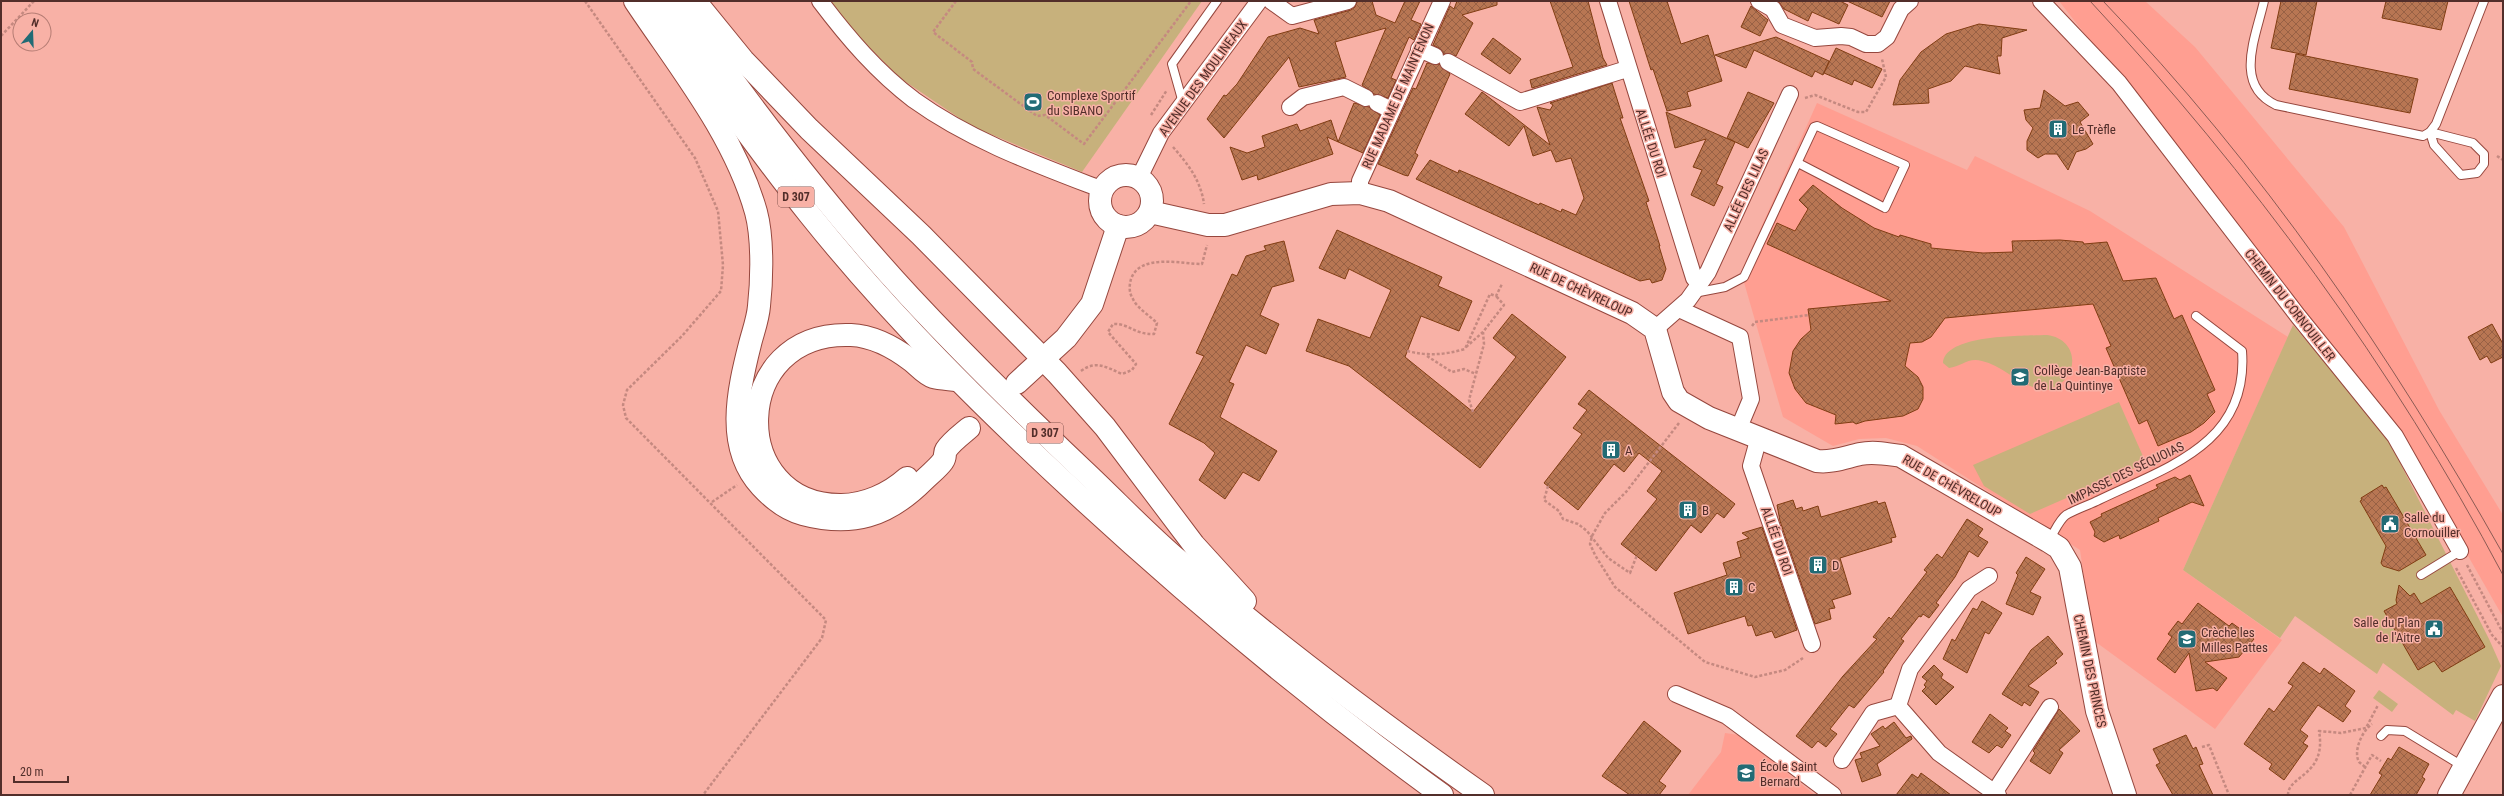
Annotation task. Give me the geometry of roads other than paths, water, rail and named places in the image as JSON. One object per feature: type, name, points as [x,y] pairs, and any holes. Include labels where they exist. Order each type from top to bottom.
[{"type":"main road","points":[[635,1],[722,132],[742,173],[757,213],[760,257],[759,307],[745,361],[736,422],[741,451],[750,475],[771,497],[797,513],[827,520],[858,519],[887,510],[912,492],[945,459],[946,450]]},
{"type":"main road","name":"D 307","points":[[652,1],[810,215],[892,309],[958,380],[1006,428],[1166,576],[1284,674],[1379,749],[1442,795]]},
{"type":"main road","name":"D 307","points":[[676,1],[736,86],[825,198],[914,300],[1009,399],[1178,560],[1290,651],[1395,733],[1483,795]]},
{"type":"main road","points":[[695,1],[743,60],[809,129],[920,235],[1049,367],[1105,427],[1194,544],[1290,651]]},
{"type":"main road","points":[[1131,175],[1139,178],[1150,189],[1152,197],[1150,212],[1140,223],[1126,227],[1118,226],[1111,221],[1103,211],[1100,199],[1102,190],[1107,183],[1118,176],[1131,175]]},
{"type":"main road","name":"RUE DE CHÈVRELOUP","points":[[1150,212],[1208,226],[1225,225],[1331,194],[1360,193],[1389,201],[1625,309],[1655,329],[1673,392],[1679,401],[1691,409],[1738,430],[1759,436],[1805,457],[1826,463],[1862,453],[1878,452],[1901,456],[2059,548],[2070,567]]},
{"type":"main road","points":[[1017,383],[1049,367],[1066,338],[1092,304],[1118,226]]},
{"type":"main road","points":[[958,380],[933,377],[904,355],[879,342],[852,335],[822,337],[794,348],[769,373],[758,403],[757,431],[764,457],[776,478],[802,496],[829,505],[857,505],[886,493],[904,481],[936,452],[946,450],[969,428]]},
{"type":"main road","name":"CHEMIN DES PRINCES","points":[[2070,567],[2097,711],[2125,795]]},
{"type":"main road","points":[[2449,795],[2503,696]]},
{"type":"street","points":[[820,1],[852,42],[872,63],[909,95],[934,113],[990,144],[1102,190]]},
{"type":"street","name":"AVENUE DES MOULINEAUX","points":[[1139,178],[1161,133],[1258,1]]},
{"type":"street","points":[[1271,1],[1292,16],[1348,1]]},
{"type":"street","name":"RUE MADAME DE MAINTENON","points":[[1360,193],[1360,181],[1378,104],[1419,49],[1442,1]]},
{"type":"street","name":"ALLÉE DU ROI","points":[[1608,1],[1627,69],[1696,288]]},
{"type":"street","points":[[1759,1],[1773,9],[1782,25],[1815,38],[1841,36],[1851,37],[1866,44],[1878,44],[1887,37],[1901,9],[1910,1]]},
{"type":"street","name":"CHEMIN DU CORNOUILLER","points":[[2041,1],[2119,83],[2298,316],[2396,436],[2455,554]]},
{"type":"street","points":[[1419,49],[1442,59],[1520,102],[1627,69]]},
{"type":"street","points":[[1290,107],[1303,97],[1344,87],[1378,104]]},
{"type":"street","name":"ALLÉE DES LILAS","points":[[1655,329],[1679,309],[1708,272],[1795,96]]},
{"type":"street","points":[[1679,309],[1740,337],[1751,399],[1738,430]]},
{"type":"street","name":"ALLÉE DU ROI","points":[[1759,436],[1751,466],[1812,644]]},
{"type":"street","points":[[1898,706],[1910,669],[1969,589],[1989,576]]},
{"type":"street","points":[[1676,694],[1727,716],[1833,795]]},
{"type":"street","points":[[1842,760],[1874,713],[1898,706]]},
{"type":"street","points":[[1898,706],[1939,753],[1996,794],[2050,707]]},
{"type":"lane","points":[[1183,103],[1172,64],[1217,1]]},
{"type":"lane","points":[[2264,1],[2251,60],[2251,75],[2255,89],[2266,100],[2276,105],[2411,135],[2423,136],[2430,132],[2436,124],[2484,1]]},
{"type":"lane","points":[[1696,288],[1726,287],[1744,278],[1814,127],[1817,126],[1905,165],[1885,208],[1798,163]]},
{"type":"lane","points":[[2430,132],[2473,143],[2484,154],[2484,164],[2477,172],[2461,175],[2434,145],[2430,132]]},
{"type":"lane","name":"IMPASSE DES SÉQUOIAS","points":[[2048,541],[2065,516],[2194,454],[2219,432],[2233,410],[2240,387],[2242,351],[2196,316]]},
{"type":"lane","points":[[2420,575],[2455,554]]},
{"type":"lane","points":[[2381,736],[2387,730],[2405,731],[2465,767]]},
{"type":"tram line","points":[[2090,1],[2207,134],[2315,274],[2366,347],[2414,421],[2460,497],[2503,575]]},
{"type":"tram line","points":[[2103,1],[2161,64],[2217,129],[2270,196],[2321,265],[2416,407],[2503,554]]},
{"type":"place","name":"Complexe Sportif du SIBANO","points":[[1033,102]]},
{"type":"place","name":"Le Trèfle","points":[[2058,129]]},
{"type":"place","name":"Collège Jean-Baptiste de La Quintinye","points":[[2020,377]]},
{"type":"place","name":"A","points":[[1611,450]]},
{"type":"place","name":"B","points":[[1688,510]]},
{"type":"place","name":"Salle du Cornouiller","points":[[2390,524]]},
{"type":"place","name":"D","points":[[1818,565]]},
{"type":"place","name":"C","points":[[1734,587]]},
{"type":"place","name":"Salle du Plan de l'Aitre","points":[[2434,629]]},
{"type":"place","name":"Crèche les Milles Pattes","points":[[2187,639]]},
{"type":"place","name":"École Saint Bernard","points":[[1746,773]]}]
